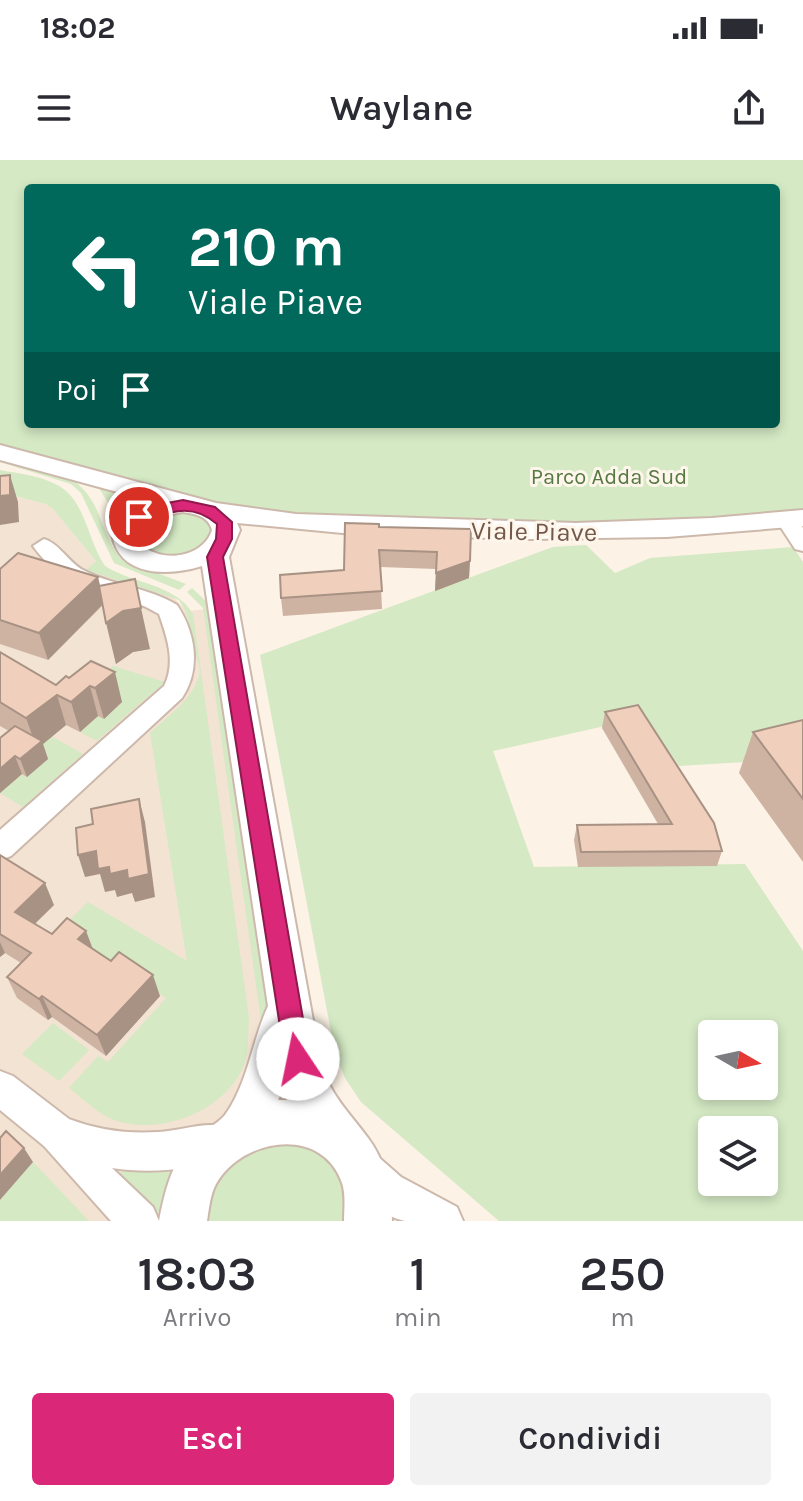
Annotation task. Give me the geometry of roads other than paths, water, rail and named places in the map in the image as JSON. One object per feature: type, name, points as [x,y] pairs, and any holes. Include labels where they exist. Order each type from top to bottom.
[{"type":"street","name":"Viale Piave","points":[[0,452],[204,508]]},
{"type":"street","name":"Viale Piave","points":[[71,471],[95,485],[124,534]]},
{"type":"street","name":"Viale Piave","points":[[280,522],[250,527],[222,541],[195,560],[159,564],[131,554],[124,544],[124,534],[129,525],[152,510],[183,504],[280,522],[630,532],[795,519]]},
{"type":"street","points":[[204,508],[224,522],[222,541],[215,557],[286,1001],[306,1092],[350,1152],[368,1197],[368,1221]]},
{"type":"street","points":[[795,519],[803,544]]},
{"type":"street","points":[[0,848],[173,692],[184,671],[169,610],[154,601],[71,575],[57,565],[44,546]]},
{"type":"street","points":[[159,564],[210,585],[219,594],[223,608]]},
{"type":"street","points":[[183,1221],[187,1194],[195,1176],[205,1160],[232,1136],[278,1049],[286,1001]]},
{"type":"street","points":[[0,1088],[57,1133],[105,1189],[139,1221]]},
{"type":"street","points":[[57,1133],[97,1147],[139,1153],[232,1136],[267,1121],[296,1121],[326,1130],[387,1191],[443,1221]]},
{"type":"park label","name":"Parco Adda Sud","points":[[609,476]]}]
